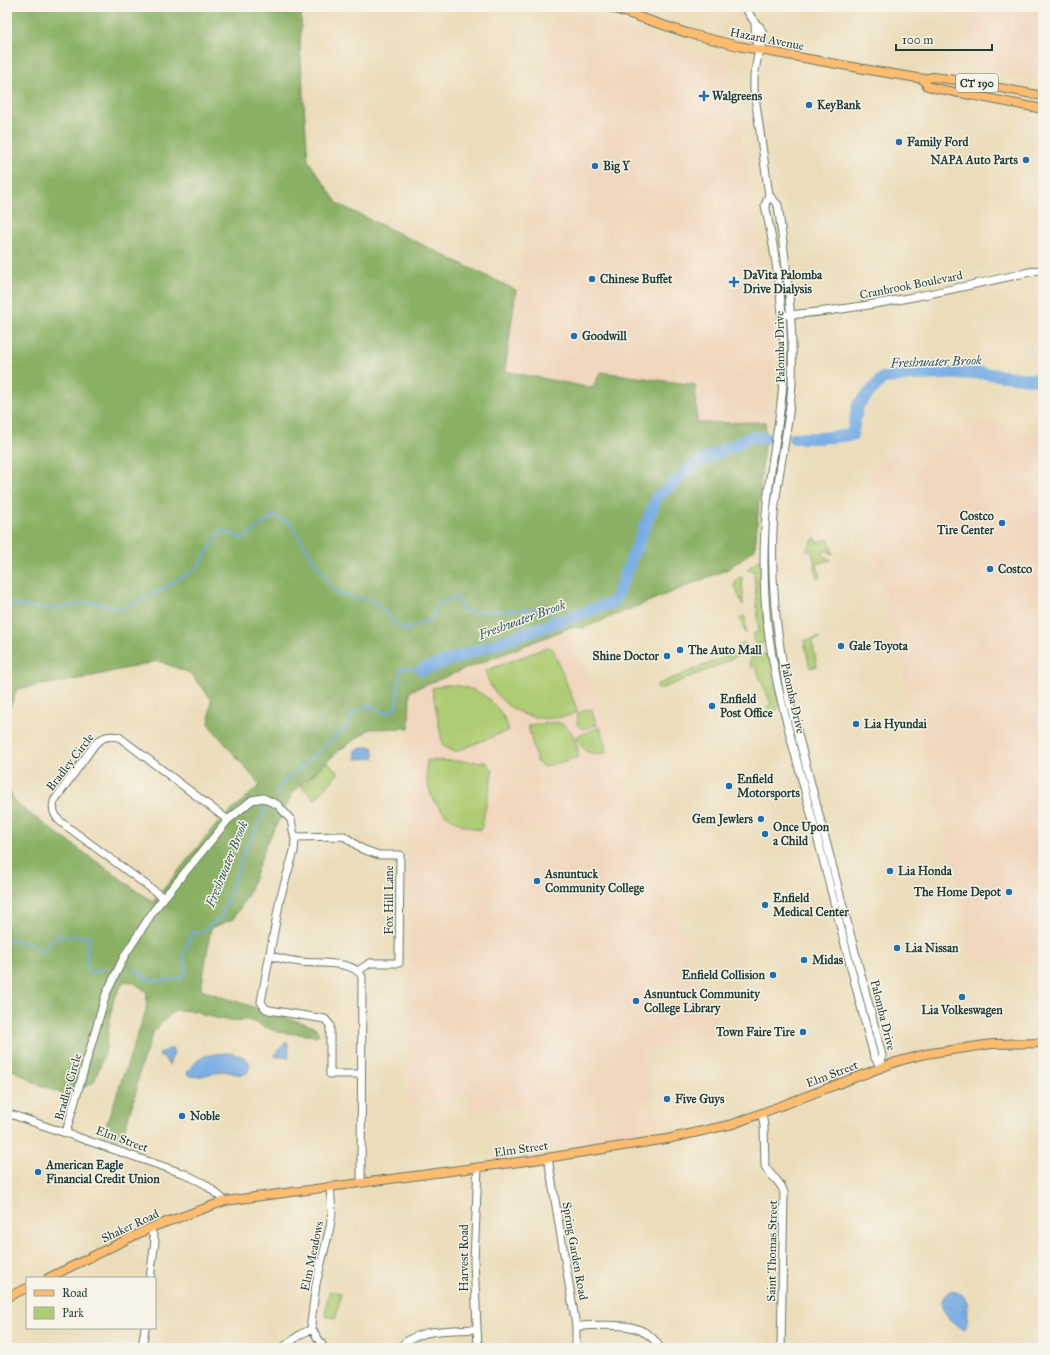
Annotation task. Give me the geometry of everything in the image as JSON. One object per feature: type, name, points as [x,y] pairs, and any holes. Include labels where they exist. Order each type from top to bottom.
[{"type":"main road","name":"Hazard Avenue","points":[[609,7],[694,35],[759,50],[924,79],[933,76],[1043,96]]},
{"type":"main road","name":"Hazard Avenue","points":[[924,79],[927,86],[934,88],[1043,109]]},
{"type":"main road","points":[[1003,101],[1017,100],[1030,94]]},
{"type":"main road","name":"Elm Street","points":[[224,1201],[548,1158],[667,1139],[731,1124],[762,1114],[913,1057],[954,1048],[992,1044],[1043,1043]]},
{"type":"main road","name":"Shaker Road","points":[[50,1277],[150,1228],[224,1201]]},
{"type":"main road","points":[[7,1297],[26,1288]]},
{"type":"street","name":"Palomba Drive","points":[[746,7],[755,23],[756,42],[759,50],[754,86],[769,195],[766,205],[781,287],[784,332],[781,404],[769,484],[764,548],[765,600],[770,646],[784,712],[874,1056],[881,1068]]},
{"type":"street","name":"Palomba Drive","points":[[769,195],[778,204],[791,315],[792,384],[774,513],[774,594],[779,644],[789,700],[882,1055],[881,1068]]},
{"type":"street","name":"Cranbrook Boulevard","points":[[782,316],[837,311],[903,300],[1043,269]]},
{"type":"street","points":[[781,404],[789,406]]},
{"type":"street","points":[[764,548],[773,548]]},
{"type":"street","points":[[770,646],[779,644]]},
{"type":"street","name":"Bradley Circle","points":[[164,898],[61,822],[55,814],[52,807],[54,801],[95,744],[102,737],[119,737],[228,820]]},
{"type":"street","points":[[802,779],[808,771]]},
{"type":"street","name":"Bradley Circle","points":[[66,1132],[106,994],[124,955],[164,898],[228,820],[252,800],[263,798],[278,805],[291,820],[295,837]]},
{"type":"street","name":"Fox Hill Lane","points":[[295,837],[344,836],[362,849],[379,855],[400,855],[399,963],[370,963],[358,970]]},
{"type":"street","points":[[295,837],[294,851],[280,899],[261,1002],[262,1005],[269,1010],[325,1019],[330,1025],[330,1074],[361,1074]]},
{"type":"street","points":[[270,956],[300,962],[341,965],[358,970],[362,977],[361,1183]]},
{"type":"street","name":"Elm Street","points":[[7,1113],[185,1174],[205,1184],[224,1201]]},
{"type":"street","name":"Saint Thomas Street","points":[[762,1114],[765,1166],[767,1171],[777,1178],[784,1193],[781,1348]]},
{"type":"street","name":"Spring Garden Road","points":[[548,1158],[576,1326],[576,1348]]},
{"type":"street","name":"Harvest Road","points":[[478,1167],[474,1261],[478,1348]]},
{"type":"street","name":"Elm Meadows","points":[[312,1329],[316,1284],[332,1212],[330,1186]]},
{"type":"street","points":[[150,1228],[155,1241],[150,1277]]},
{"type":"street","points":[[576,1326],[627,1326],[646,1331],[660,1348]]},
{"type":"street","points":[[142,1348],[144,1329]]},
{"type":"street","points":[[282,1348],[301,1334],[312,1329],[324,1348]]},
{"type":"street","points":[[399,1348],[404,1342],[428,1332],[476,1330]]},
{"type":"shaded area","points":[[555,7],[564,7],[730,63],[732,85],[766,284],[776,361],[766,422],[697,423],[695,385],[592,389],[505,371]]},
{"type":"shaded area","points":[[964,7],[1043,7],[1043,82],[973,68]]},
{"type":"shaded area","points":[[996,422],[1043,438],[1043,1004],[1033,963],[973,961],[958,904],[958,892],[949,849],[898,654],[864,509],[871,472],[903,435]]},
{"type":"shaded area","name":"Asnuntuck Community College","points":[[571,627],[720,1033],[642,1052],[658,1132],[604,1139],[526,1153],[527,1106],[470,1113],[467,1096],[409,1105],[409,691]]},
{"type":"green space","points":[[7,7],[302,7],[300,46],[308,160],[338,204],[516,290],[505,371],[592,388],[601,372],[695,385],[697,423],[766,422],[755,549],[728,569],[584,628],[571,627],[410,691],[409,728],[370,729],[341,749],[294,791],[266,845],[248,895],[233,919],[211,928],[201,990],[315,1027],[319,1034],[316,1036],[278,1032],[248,1020],[230,1021],[203,1015],[196,1011],[175,1010],[154,1031],[141,1065],[135,1096],[121,1140],[103,1134],[146,1010],[147,992],[133,982],[124,981],[113,1001],[105,1053],[94,1082],[67,1096],[40,1085],[7,1067],[7,788],[10,791],[15,803],[153,902],[215,826],[260,785],[209,725],[211,699],[190,673],[158,661],[84,678],[17,689],[7,715]]},
{"type":"green space","points":[[814,538],[816,538],[817,542],[829,539],[833,554],[827,551],[823,552],[824,556],[831,560],[817,563],[820,577],[817,578],[812,551],[806,551]]},
{"type":"green space","points":[[757,560],[760,560],[761,564],[765,638],[764,642],[758,646],[753,641],[754,633],[759,632],[754,571],[747,570]]},
{"type":"green space","points":[[740,576],[742,578],[743,605],[734,585]]},
{"type":"green space","points":[[743,616],[745,617],[746,634],[739,619]]},
{"type":"green space","points":[[819,637],[819,639],[812,641],[817,666],[810,668],[804,641]]},
{"type":"green space","points":[[744,643],[748,646],[748,650],[724,663],[658,690],[656,685],[740,651],[738,645]]},
{"type":"green space","points":[[548,647],[553,649],[578,712],[563,717],[549,719],[521,713],[509,706],[499,697],[491,685],[485,671]]},
{"type":"green space","points":[[764,654],[769,656],[779,706],[777,710],[771,713],[766,708],[771,704],[755,666],[751,668],[749,663],[751,658]]},
{"type":"green space","points":[[446,685],[468,688],[485,697],[493,703],[499,711],[509,730],[455,752],[443,746],[432,688]]},
{"type":"green space","points":[[591,709],[597,725],[582,729],[577,725],[578,714],[584,710]]},
{"type":"green space","points":[[557,722],[571,731],[579,757],[543,767],[537,762],[528,725]]},
{"type":"green space","points":[[600,727],[607,752],[597,754],[588,752],[581,746],[577,736]]},
{"type":"green space","points":[[427,760],[486,762],[493,771],[481,830],[468,827],[457,822],[439,807],[432,797],[428,786],[426,774]]},
{"type":"green space","points":[[326,761],[339,773],[315,799],[302,787]]},
{"type":"green space","points":[[329,1291],[341,1293],[336,1318],[325,1316]]},
{"type":"water","points":[[373,747],[375,758],[356,759],[355,750]]},
{"type":"water","points":[[286,1042],[288,1044],[289,1058],[274,1056]]},
{"type":"water","points":[[172,1049],[174,1052],[169,1065],[164,1058],[159,1056],[160,1053]]},
{"type":"water","points":[[226,1053],[241,1056],[247,1059],[250,1066],[247,1073],[238,1074],[222,1071],[196,1077],[188,1075],[187,1072],[200,1059],[212,1054]]},
{"type":"water","points":[[950,1291],[957,1292],[966,1299],[968,1309],[966,1328],[962,1329],[957,1326],[944,1312],[942,1301],[944,1296]]},
{"type":"waterway","name":"Freshwater Brook","points":[[794,438],[820,438],[852,435],[858,405],[883,378],[914,375],[982,373],[1043,381]]},
{"type":"waterway","name":"Freshwater Brook","points":[[422,670],[614,602],[657,497],[699,462],[751,437],[767,438]]},
{"type":"waterway","points":[[7,604],[49,609],[93,602],[121,609],[157,593],[198,567],[221,530],[243,539],[273,516],[290,523],[336,594],[373,600],[403,630],[433,619],[437,605],[457,597],[464,612],[542,609],[562,621]]},
{"type":"waterway","name":"Freshwater Brook","points":[[275,796],[282,784],[346,727],[354,712],[369,705],[388,714],[396,706],[401,668],[422,670]]},
{"type":"waterway","name":"Freshwater Brook","points":[[135,969],[150,981],[180,979],[187,972],[183,956],[192,931],[199,934],[221,917],[243,855],[267,806]]},
{"type":"waterway","name":"Freshwater Brook","points":[[7,942],[10,940],[28,943],[42,952],[56,937],[89,936],[86,965],[90,973],[107,968]]},
{"type":"place","name":"Walgreens","points":[[704,96]]},
{"type":"place","name":"KeyBank","points":[[809,105]]},
{"type":"place","name":"Family Ford","points":[[899,142]]},
{"type":"place","name":"NAPA Auto Parts","points":[[1026,160]]},
{"type":"place","name":"Big Y","points":[[595,166]]},
{"type":"place","name":"Chinese Buffet","points":[[592,279]]},
{"type":"place","name":"DaVita Palomba Drive Dialysis","points":[[734,282]]},
{"type":"place","name":"Goodwill","points":[[574,336]]},
{"type":"place","name":"Costco Tire Center","points":[[1002,523]]},
{"type":"place","name":"Costco","points":[[990,569]]},
{"type":"place","name":"Gale Toyota","points":[[841,646]]},
{"type":"place","name":"The Auto Mall","points":[[680,650]]},
{"type":"place","name":"Shine Doctor","points":[[667,656]]},
{"type":"place","name":"Enfield Post Office","points":[[712,706]]},
{"type":"place","name":"Lia Hyundai","points":[[856,724]]},
{"type":"place","name":"Enfield Motorsports","points":[[729,786]]},
{"type":"place","name":"Gem Jewlers","points":[[761,819]]},
{"type":"place","name":"Once Upon a Child","points":[[765,834]]},
{"type":"place","name":"Lia Honda","points":[[890,871]]},
{"type":"place","name":"Asnuntuck Community College","points":[[537,881]]},
{"type":"place","name":"The Home Depot","points":[[1009,892]]},
{"type":"place","name":"Enfield Medical Center","points":[[765,905]]},
{"type":"place","name":"Lia Nissan","points":[[897,948]]},
{"type":"place","name":"Midas","points":[[804,960]]},
{"type":"place","name":"Enfield Collision","points":[[773,975]]},
{"type":"place","name":"Lia Volkeswagen","points":[[962,997]]},
{"type":"place","name":"Asnuntuck Community College Library","points":[[636,1001]]},
{"type":"place","name":"Town Faire Tire","points":[[803,1032]]},
{"type":"place","name":"Five Guys","points":[[667,1099]]},
{"type":"place","name":"Noble","points":[[182,1116]]},
{"type":"place","name":"American Eagle Financial Credit Union","points":[[38,1172]]}]
